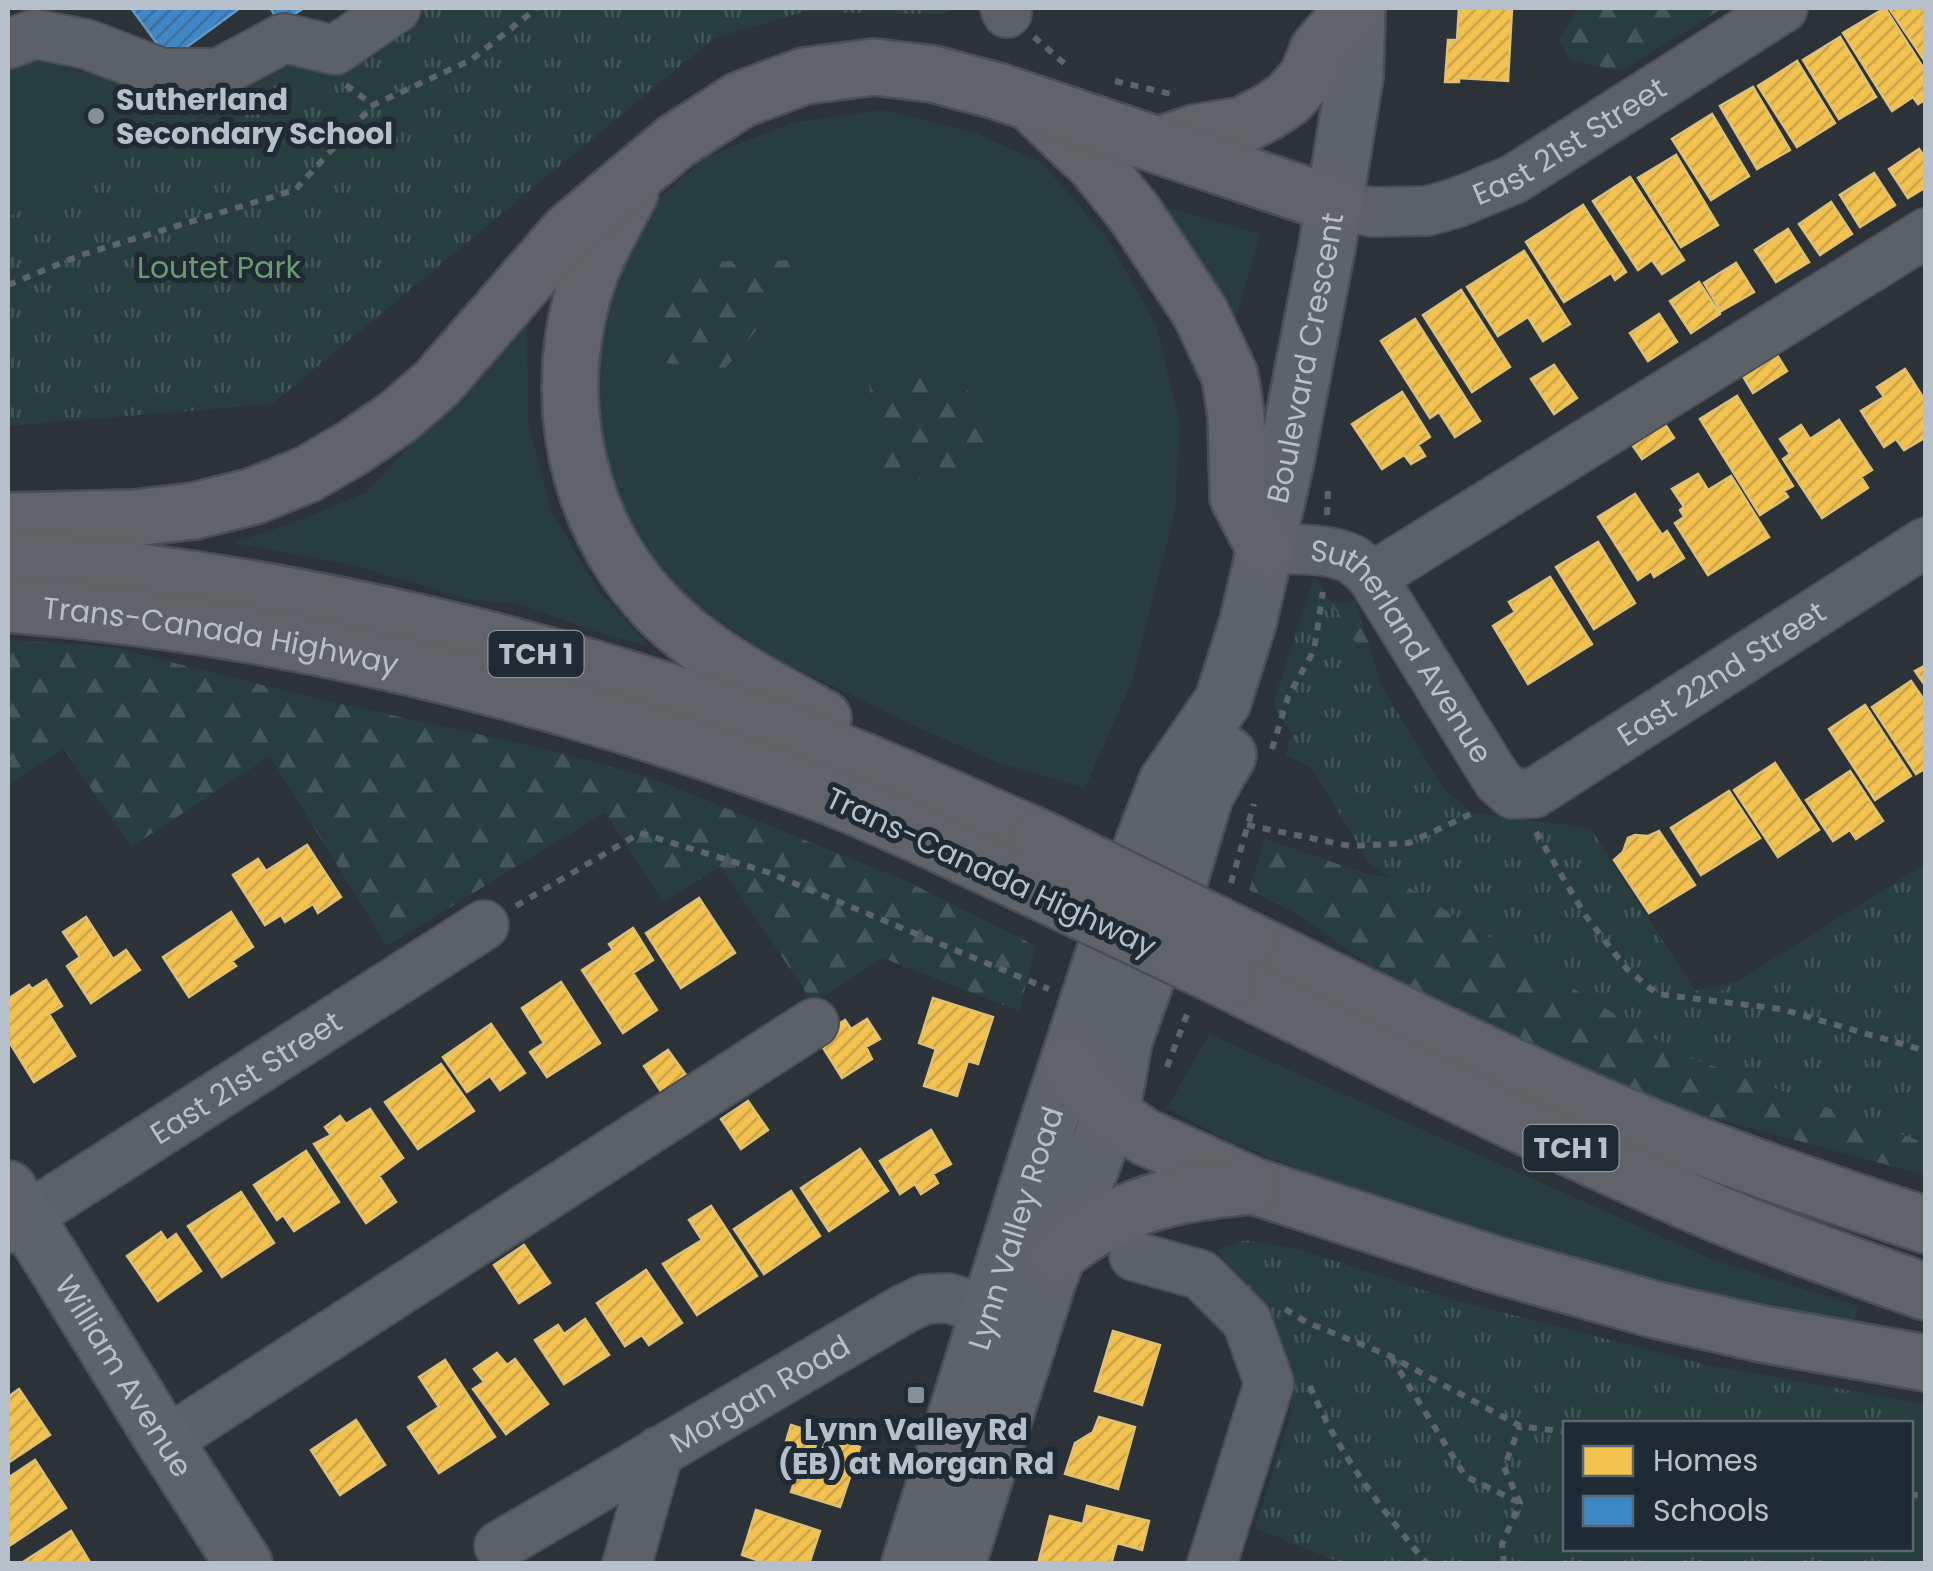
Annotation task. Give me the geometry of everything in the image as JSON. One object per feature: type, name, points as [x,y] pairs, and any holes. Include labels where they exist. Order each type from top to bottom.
[{"type":"highway","points":[[1160,146],[1195,133],[1243,125],[1289,98],[1308,76],[1318,50],[1356,8]]},
{"type":"highway","points":[[8,521],[134,518],[194,511],[254,496],[308,474],[354,448],[438,383],[569,231],[676,142],[740,100],[804,76],[874,67],[1051,87],[1160,146],[1335,205]]},
{"type":"highway","points":[[1051,87],[1095,164],[1135,214],[1200,312],[1230,376],[1236,416],[1238,497],[1265,549]]},
{"type":"highway","points":[[640,174],[596,256],[574,341],[569,385],[576,461],[607,538],[654,604],[686,634],[1031,860]]},
{"type":"highway","name":"Trans-Canada Highway","points":[[8,558],[218,582],[351,607],[568,662],[730,712],[846,755],[1223,973],[1538,1132],[1678,1197],[1926,1292]]},
{"type":"highway","name":"Trans-Canada Highway","points":[[8,604],[211,628],[342,652],[572,711],[715,754],[832,798],[1031,860]]},
{"type":"highway","name":"Trans-Canada Highway","points":[[1223,973],[1578,1097],[1787,1178],[1926,1225]]},
{"type":"highway","points":[[1070,1063],[1084,1088],[1111,1114],[1145,1136],[1254,1186],[1566,1286],[1762,1334],[1926,1363]]},
{"type":"highway","points":[[1058,1254],[1077,1238],[1141,1204],[1173,1195],[1254,1186]]},
{"type":"main road","name":"Boulevard Crescent","points":[[1161,917],[1167,782],[1223,701],[1248,622],[1288,452],[1355,76],[1356,8]]},
{"type":"main road","name":"Boulevard Crescent","points":[[1161,917],[1253,765],[1223,701]]},
{"type":"main road","name":"Lynn Valley Road","points":[[957,1564],[1012,1318],[1039,1151],[1070,1063],[1161,917]]},
{"type":"main road","name":"Lynn Valley Road","points":[[910,1564],[1012,1318],[1058,1254],[1111,1114],[1149,1058],[1161,917]]},
{"type":"main road","name":"William Avenue","points":[[13,1212],[244,1564]]},
{"type":"street","points":[[8,44],[35,34],[86,44],[162,73],[219,74],[284,38],[335,50],[396,8]]},
{"type":"street","name":"East 21st Street","points":[[1335,205],[1372,212],[1428,211],[1514,179],[1783,8]]},
{"type":"street","points":[[1349,577],[1926,233]]},
{"type":"street","name":"East 22nd Street","points":[[1513,794],[1534,793],[1926,542]]},
{"type":"street","name":"Sutherland Avenue","points":[[1265,549],[1344,555],[1358,562],[1349,577],[1498,781],[1513,794]]},
{"type":"street","name":"East 21st Street","points":[[13,1212],[484,925]]},
{"type":"street","points":[[165,1442],[814,1022]]},
{"type":"street","points":[[1134,1256],[1201,1275],[1247,1320],[1269,1383],[1212,1564]]},
{"type":"street","name":"Morgan Road","points":[[499,1546],[904,1308],[925,1299],[948,1298],[1012,1318]]},
{"type":"street","points":[[628,1564],[660,1451]]},
{"type":"path","points":[[8,285],[80,255],[295,190],[373,105],[471,60],[536,8]]},
{"type":"path","points":[[1006,10],[1051,87]]},
{"type":"path","points":[[1109,80],[1182,97]]},
{"type":"path","points":[[1229,889],[1247,826],[1253,765],[1349,577]]},
{"type":"path","points":[[1247,826],[1350,846],[1410,843],[1513,794],[1585,915],[1626,968],[1657,994],[1781,1009],[1926,1051]]},
{"type":"path","points":[[484,925],[640,833],[767,872],[1059,993]]},
{"type":"path","points":[[1164,1075],[1223,973]]},
{"type":"path","points":[[1277,1304],[1306,1322],[1390,1356],[1520,1426],[1563,1432]]},
{"type":"path","points":[[1390,1356],[1464,1476],[1520,1503]]},
{"type":"path","points":[[1303,1369],[1326,1424],[1368,1491],[1427,1564]]},
{"type":"path","points":[[1504,1564],[1502,1544],[1520,1503],[1504,1466],[1520,1426]]},
{"type":"green space","name":"Loutet Park","points":[[376,8],[952,8],[946,14],[803,12],[714,38],[272,404],[8,426],[8,217],[190,127]]},
{"type":"green space","points":[[1578,8],[1723,8],[1621,71],[1570,60],[1559,40]]},
{"type":"green space","points":[[46,47],[78,74],[108,53],[211,94],[259,83],[8,228],[8,68]]},
{"type":"green space","points":[[883,110],[973,132],[1042,163],[1107,238],[1156,324],[1180,425],[1175,511],[1131,684],[1085,788],[996,762],[769,655],[678,592],[627,527],[599,455],[586,372],[604,275],[648,209],[704,158],[791,123]]},
{"type":"green space","points":[[1157,204],[1260,234],[1234,325]]},
{"type":"green space","points":[[813,260],[724,370],[648,361],[685,262]]},
{"type":"green space","points":[[527,310],[528,423],[552,513],[598,590],[649,646],[518,604],[472,600],[352,565],[234,543],[367,492]]},
{"type":"green space","points":[[963,376],[990,456],[885,491],[868,378]]},
{"type":"green space","points":[[1315,576],[1457,811],[1590,828],[1703,1003],[1925,864],[1925,1143],[1680,1054],[1370,864],[1273,704]]},
{"type":"green space","points":[[1356,601],[1401,754],[1689,992],[1854,953],[1925,905],[1925,1175],[1654,1102],[1481,1043],[1294,912],[1249,890],[1265,839],[1370,875],[1408,878],[1401,811],[1286,755],[1330,604]]},
{"type":"green space","points":[[8,640],[111,647],[646,776],[904,880],[1036,946],[1019,1011],[883,958],[813,1003],[721,866],[663,902],[605,812],[387,946],[270,756],[131,847],[64,749],[8,784]]},
{"type":"green space","points":[[1209,1034],[1709,1258],[1859,1307],[1848,1336],[1626,1284],[1387,1204],[1229,1141],[1167,1108]]},
{"type":"green space","points":[[1245,1240],[1299,1249],[1447,1298],[1707,1365],[1925,1404],[1925,1563],[1342,1563],[1255,1528],[1292,1411],[1268,1322],[1218,1250]]},
{"type":"building: Homes","points":[[1459,8],[1512,9],[1508,81],[1459,78],[1459,82],[1445,82],[1448,40],[1457,40]]},
{"type":"building: Homes","points":[[1885,8],[1926,72],[1926,99],[1918,104],[1913,97],[1892,111],[1843,33]]},
{"type":"building: Homes","points":[[1889,8],[1926,8],[1926,63]]},
{"type":"building: Homes","points":[[1840,37],[1876,97],[1839,119],[1803,60]]},
{"type":"building: Homes","points":[[1797,61],[1835,123],[1797,147],[1758,86]]},
{"type":"building: Homes","points":[[1753,87],[1790,150],[1757,169],[1720,106]]},
{"type":"building: Homes","points":[[1712,114],[1749,176],[1711,200],[1672,139]]},
{"type":"building: Homes","points":[[1919,149],[1926,159],[1926,187],[1908,198],[1889,169]]},
{"type":"building: Homes","points":[[1676,155],[1718,225],[1681,247],[1638,178]]},
{"type":"building: Homes","points":[[1874,173],[1895,205],[1860,227],[1840,195]]},
{"type":"building: Homes","points":[[1630,177],[1684,260],[1662,274],[1652,260],[1638,270],[1593,201]]},
{"type":"building: Homes","points":[[1831,202],[1852,234],[1820,255],[1799,224]]},
{"type":"building: Homes","points":[[1583,205],[1626,272],[1615,280],[1611,273],[1564,302],[1526,242]]},
{"type":"building: Homes","points":[[1788,229],[1809,262],[1776,282],[1755,250]]},
{"type":"building: Homes","points":[[1524,251],[1570,324],[1543,341],[1528,317],[1498,336],[1467,287]]},
{"type":"building: Homes","points":[[1736,263],[1754,292],[1721,311],[1704,283]]},
{"type":"building: Homes","points":[[1699,282],[1720,314],[1691,333],[1670,301]]},
{"type":"building: Homes","points":[[1461,290],[1510,367],[1472,392],[1423,315]]},
{"type":"building: Homes","points":[[1659,314],[1677,342],[1648,361],[1630,333]]},
{"type":"building: Homes","points":[[1415,319],[1480,421],[1455,437],[1439,412],[1430,418],[1381,341]]},
{"type":"building: Homes","points":[[1769,342],[1787,371],[1753,393],[1735,363]]},
{"type":"building: Homes","points":[[1554,365],[1577,398],[1554,414],[1531,379]]},
{"type":"building: Homes","points":[[1905,369],[1926,402],[1926,437],[1904,450],[1896,439],[1884,447],[1861,411],[1884,397],[1877,387]]},
{"type":"building: Homes","points":[[1402,392],[1430,437],[1418,445],[1425,456],[1411,464],[1404,455],[1382,469],[1352,424]]},
{"type":"building: Homes","points":[[1737,396],[1793,486],[1784,491],[1788,497],[1760,515],[1700,419]]},
{"type":"building: Homes","points":[[1653,406],[1674,438],[1642,459],[1620,427]]},
{"type":"building: Homes","points":[[1839,420],[1872,470],[1861,477],[1868,488],[1822,518],[1783,459],[1790,454],[1780,439],[1801,425],[1810,439]]},
{"type":"building: Homes","points":[[1698,474],[1708,490],[1731,476],[1769,537],[1708,575],[1675,523],[1684,517],[1680,510],[1684,507],[1672,489]]},
{"type":"building: Homes","points":[[1635,494],[1662,535],[1667,531],[1684,558],[1654,577],[1651,571],[1638,580],[1598,517]]},
{"type":"building: Homes","points":[[1598,542],[1635,603],[1594,629],[1556,567]]},
{"type":"building: Homes","points":[[1550,577],[1592,644],[1528,684],[1493,626],[1515,612],[1509,602]]},
{"type":"building: Homes","points":[[1926,665],[1926,687],[1915,671]]},
{"type":"building: Homes","points":[[1911,681],[1926,703],[1926,768],[1916,774],[1872,707]]},
{"type":"building: Homes","points":[[1865,705],[1911,776],[1875,800],[1829,729]]},
{"type":"building: Homes","points":[[1775,763],[1819,830],[1778,857],[1734,790]]},
{"type":"building: Homes","points":[[1850,771],[1883,821],[1856,839],[1850,830],[1833,841],[1806,800]]},
{"type":"building: Homes","points":[[1729,791],[1760,838],[1701,875],[1671,828]]},
{"type":"building: Homes","points":[[1659,831],[1695,885],[1649,913],[1614,860],[1623,852],[1628,838]]},
{"type":"building: Homes","points":[[307,845],[341,897],[318,913],[313,904],[285,922],[281,915],[265,925],[233,875],[258,859],[266,871]]},
{"type":"building: Homes","points":[[699,898],[735,953],[681,988],[646,933]]},
{"type":"building: Homes","points":[[231,912],[253,947],[232,961],[236,966],[189,997],[163,957]]},
{"type":"building: Homes","points":[[86,917],[113,959],[126,950],[140,970],[91,1003],[67,966],[80,957],[63,932]]},
{"type":"building: Homes","points":[[633,928],[653,960],[633,973],[657,1010],[623,1033],[582,970],[613,950],[609,944]]},
{"type":"building: Homes","points":[[46,980],[62,1006],[49,1014],[75,1056],[34,1082],[8,1040],[8,999],[29,985],[32,989]]},
{"type":"building: Homes","points":[[561,982],[600,1043],[547,1077],[530,1052],[544,1043],[522,1008]]},
{"type":"building: Homes","points":[[933,998],[993,1017],[978,1064],[968,1061],[957,1096],[924,1086],[936,1049],[919,1043]]},
{"type":"building: Homes","points":[[867,1019],[880,1039],[866,1047],[872,1059],[842,1078],[817,1038],[845,1020],[851,1029]]},
{"type":"building: Homes","points":[[491,1024],[525,1073],[500,1090],[490,1076],[467,1092],[443,1057]]},
{"type":"building: Homes","points":[[668,1050],[691,1082],[666,1099],[644,1066]]},
{"type":"building: Homes","points":[[441,1064],[474,1111],[418,1149],[385,1102]]},
{"type":"building: Homes","points":[[748,1101],[768,1130],[741,1149],[721,1119]]},
{"type":"building: Homes","points":[[370,1109],[403,1158],[379,1176],[396,1202],[366,1223],[314,1144],[331,1135],[325,1127],[340,1116],[346,1124]]},
{"type":"building: Homes","points":[[931,1130],[951,1164],[933,1174],[938,1183],[921,1194],[915,1184],[900,1194],[880,1161]]},
{"type":"building: Homes","points":[[860,1149],[888,1191],[829,1231],[801,1188]]},
{"type":"building: Homes","points":[[306,1151],[339,1202],[294,1231],[283,1215],[277,1220],[254,1185]]},
{"type":"building: Homes","points":[[791,1191],[820,1236],[764,1274],[734,1229]]},
{"type":"building: Homes","points":[[241,1192],[274,1243],[222,1277],[188,1226]]},
{"type":"building: Homes","points":[[711,1206],[757,1276],[697,1315],[663,1264],[702,1240],[689,1220]]},
{"type":"building: Homes","points":[[161,1232],[167,1241],[176,1234],[201,1271],[158,1301],[127,1256]]},
{"type":"building: Homes","points":[[524,1245],[550,1283],[519,1303],[494,1265]]},
{"type":"building: Homes","points":[[646,1270],[682,1323],[649,1345],[642,1335],[625,1346],[597,1303]]},
{"type":"building: Homes","points":[[585,1319],[609,1355],[564,1384],[535,1340],[558,1325],[564,1334]]},
{"type":"building: Homes","points":[[1113,1331],[1160,1345],[1142,1405],[1095,1391]]},
{"type":"building: Homes","points":[[497,1353],[507,1365],[515,1359],[548,1404],[506,1434],[473,1389],[484,1382],[474,1369]]},
{"type":"building: Homes","points":[[445,1360],[495,1437],[439,1473],[408,1427],[439,1407],[419,1377]]},
{"type":"building: Homes","points":[[19,1389],[50,1435],[8,1463],[8,1397]]},
{"type":"building: Homes","points":[[1099,1417],[1135,1427],[1118,1489],[1065,1474],[1075,1443],[1093,1432]]},
{"type":"building: Homes","points":[[356,1420],[385,1465],[340,1495],[311,1450]]},
{"type":"building: Homes","points":[[791,1425],[860,1447],[840,1507],[791,1492],[800,1464],[781,1458]]},
{"type":"building: Homes","points":[[35,1460],[66,1508],[9,1546],[8,1478]]},
{"type":"building: Homes","points":[[1087,1506],[1149,1521],[1142,1550],[1117,1543],[1111,1564],[1054,1564],[1039,1560],[1050,1516],[1083,1524]]},
{"type":"building: Homes","points":[[756,1510],[820,1531],[809,1564],[769,1564],[742,1555]]},
{"type":"building: Homes","points":[[71,1531],[91,1564],[20,1564]]},
{"type":"building: Schools","points":[[131,8],[240,8],[169,60]]},
{"type":"building: Schools","points":[[270,8],[304,8],[280,23]]},
{"type":"place","name":"Sutherland Secondary School","points":[[96,116]]},
{"type":"place","name":"Lynn Valley Rd (EB) at Morgan Rd","points":[[916,1395]]}]
